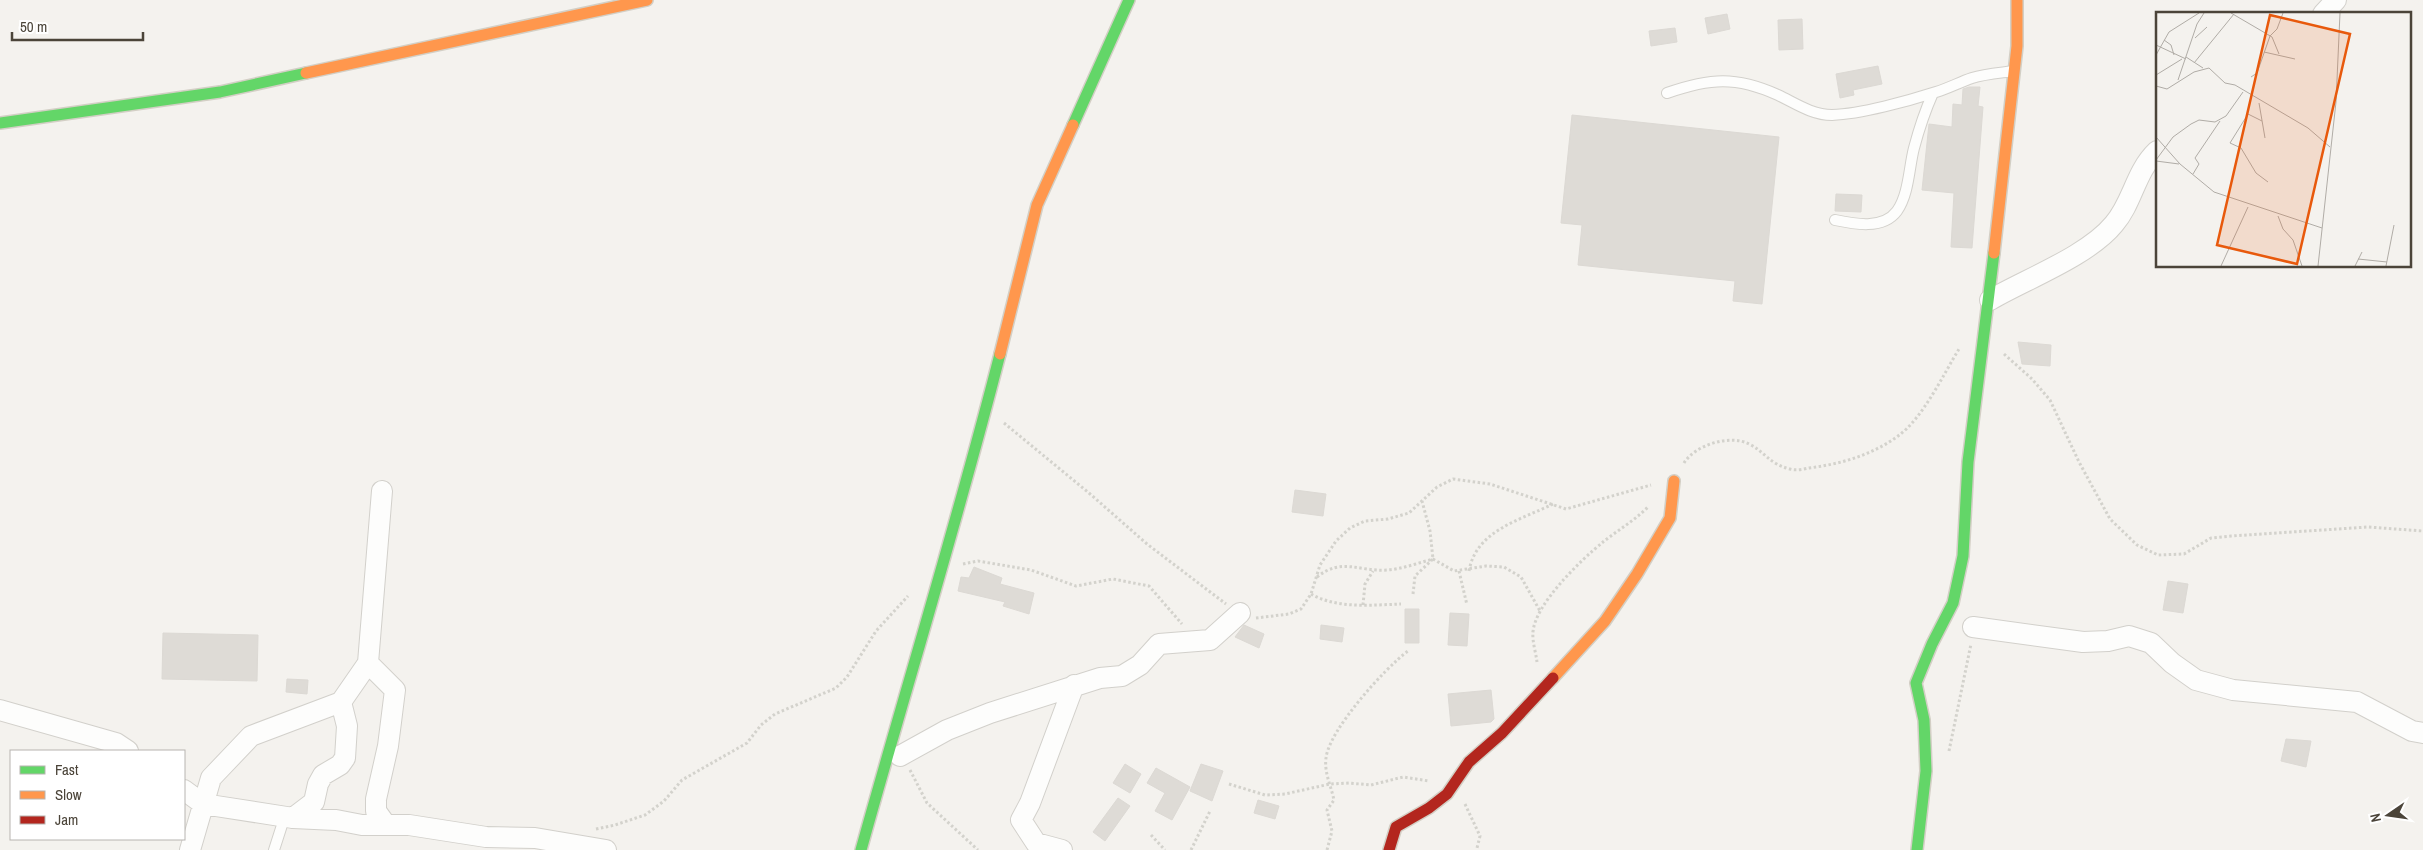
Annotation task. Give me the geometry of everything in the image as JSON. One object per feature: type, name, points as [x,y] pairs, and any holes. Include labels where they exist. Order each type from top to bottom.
[{"type":"street","points":[[0,123],[220,92],[647,0]]},
{"type":"street","points":[[861,850],[986,408],[1037,205],[1130,0]]},
{"type":"street","points":[[1917,850],[1926,771],[1924,720],[1916,683],[1932,644],[1953,604],[1963,556],[1968,462],[1990,300],[2014,71],[2017,0]]},
{"type":"street","points":[[2325,12],[2336,0]]},
{"type":"street","points":[[1990,300],[2045,272],[2111,228],[2120,214],[2141,170],[2156,152]]},
{"type":"street","points":[[1389,850],[1396,827],[1447,794],[1469,762],[1502,733],[1605,621],[1637,574],[1670,518],[1674,481]]},
{"type":"street","points":[[190,850],[211,778],[251,736],[341,702],[368,663],[382,491]]},
{"type":"street","points":[[900,756],[947,730],[1074,685],[1100,678],[1122,676],[1140,665],[1159,644],[1210,640],[1240,613]]},
{"type":"street","points":[[1973,627],[2083,642],[2108,641],[2129,636],[2151,643],[2172,663],[2196,680],[2233,690],[2357,702],[2412,731],[2423,733]]},
{"type":"street","points":[[368,663],[395,690],[388,746],[376,799],[376,811],[386,825]]},
{"type":"street","points":[[1062,850],[1036,843],[1021,820],[1030,803],[1074,685]]},
{"type":"street","points":[[293,818],[314,802],[318,784],[323,775],[340,765],[345,758],[347,726],[341,702]]},
{"type":"street","points":[[0,710],[116,743],[126,750]]},
{"type":"street","points":[[185,791],[203,804],[293,818],[416,826],[486,837],[535,838],[606,850]]},
{"type":"lane","points":[[1667,93],[1693,84],[1715,80],[1738,83],[1776,94],[1808,110],[1831,115],[1869,109],[1933,93],[1973,78],[2014,71]]},
{"type":"lane","points":[[1835,220],[1857,225],[1869,224],[1883,221],[1896,212],[1905,191],[1921,123],[1933,93]]},
{"type":"lane","points":[[274,850],[283,822],[293,818]]},
{"type":"path","points":[[1985,338],[2032,379],[2050,400],[2079,462],[2110,519],[2137,545],[2158,555],[2184,554],[2211,538],[2231,536],[2368,527],[2423,531]]},
{"type":"path","points":[[986,408],[1089,493],[1147,544],[1240,613],[1255,618],[1290,614],[1301,609],[1311,594],[1320,565],[1336,541],[1350,528],[1365,521],[1388,520],[1409,512],[1437,487],[1454,479],[1490,484],[1566,509],[1674,481],[1687,459],[1699,449],[1727,440],[1748,443],[1770,461],[1792,470],[1848,461],[1872,452],[1900,435],[1927,403],[1960,348]]},
{"type":"path","points":[[1413,594],[1415,576],[1432,559],[1430,531],[1422,501]]},
{"type":"path","points":[[1468,570],[1470,560],[1479,545],[1498,529],[1553,504]]},
{"type":"path","points":[[1540,690],[1533,631],[1540,611],[1550,594],[1602,542],[1637,518],[1649,506]]},
{"type":"path","points":[[1316,577],[1328,568],[1341,565],[1373,570],[1390,570],[1432,559],[1454,571],[1486,566],[1504,567],[1521,577],[1540,611]]},
{"type":"path","points":[[940,568],[978,561],[1031,570],[1076,586],[1113,579],[1149,586],[1197,641]]},
{"type":"path","points":[[1364,605],[1365,584],[1373,570]]},
{"type":"path","points":[[1459,571],[1468,604]]},
{"type":"path","points":[[586,830],[615,826],[644,815],[664,801],[682,780],[747,743],[760,725],[775,714],[836,688],[847,677],[876,631],[910,594]]},
{"type":"path","points":[[1311,594],[1332,602],[1364,605],[1401,604]]},
{"type":"path","points":[[1948,752],[1973,637],[1973,627]]},
{"type":"path","points":[[1327,850],[1332,830],[1327,810],[1334,800],[1326,774],[1326,757],[1335,734],[1367,692],[1398,658],[1408,651]]},
{"type":"path","points":[[900,756],[910,769],[927,803],[978,850]]},
{"type":"path","points":[[1229,784],[1272,795],[1330,784],[1349,782],[1371,785],[1403,777],[1418,778],[1433,782],[1447,794],[1463,800],[1480,836],[1477,848]]},
{"type":"path","points":[[1191,850],[1210,811]]},
{"type":"path","points":[[1151,835],[1165,850]]},
{"type":"building","points":[[1727,14],[1730,29],[1708,34],[1705,18]]},
{"type":"building","points":[[1802,19],[1803,49],[1779,50],[1778,20]]},
{"type":"building","points":[[1675,28],[1677,42],[1651,46],[1649,31]]},
{"type":"building","points":[[1878,66],[1882,84],[1853,90],[1854,95],[1840,98],[1836,74]]},
{"type":"building","points":[[1980,87],[1978,106],[1983,107],[1972,248],[1951,247],[1954,193],[1922,190],[1929,124],[1952,127],[1953,104],[1962,105],[1963,89]]},
{"type":"building","points":[[1572,115],[1779,137],[1762,304],[1733,301],[1735,281],[1578,265],[1582,225],[1561,223]]},
{"type":"building","points":[[1836,194],[1862,195],[1861,212],[1835,211]]},
{"type":"building","points":[[2018,342],[2051,345],[2050,366],[2022,364]]},
{"type":"building","points":[[1295,490],[1326,494],[1323,516],[1292,512]]},
{"type":"building","points":[[974,567],[1002,578],[1000,584],[1034,593],[1029,614],[1003,606],[1005,602],[958,591],[961,577],[969,578]]},
{"type":"building","points":[[2168,581],[2188,584],[2183,613],[2163,610]]},
{"type":"building","points":[[1405,609],[1419,609],[1419,643],[1405,643]]},
{"type":"building","points":[[1450,613],[1469,614],[1467,646],[1448,645]]},
{"type":"building","points":[[1244,625],[1264,634],[1259,648],[1235,637]]},
{"type":"building","points":[[1321,625],[1344,628],[1342,642],[1320,639]]},
{"type":"building","points":[[163,633],[258,635],[257,681],[162,679]]},
{"type":"building","points":[[287,679],[308,680],[307,694],[286,692]]},
{"type":"building","points":[[1491,690],[1494,719],[1491,722],[1451,726],[1448,694]]},
{"type":"building","points":[[2286,739],[2311,741],[2306,767],[2281,761]]},
{"type":"building","points":[[1125,764],[1141,774],[1130,793],[1113,783]]},
{"type":"building","points":[[1201,764],[1223,771],[1212,801],[1190,791]]},
{"type":"building","points":[[1156,768],[1190,787],[1172,820],[1155,811],[1165,793],[1147,783]]},
{"type":"building","points":[[1118,798],[1130,806],[1105,841],[1093,832]]},
{"type":"building","points":[[1258,800],[1279,806],[1275,819],[1254,813]]},
{"type":"traffic: fast","points":[[1073,125],[1129,0]]},
{"type":"traffic: fast","points":[[0,123],[220,92],[306,73]]},
{"type":"traffic: fast","points":[[1917,850],[1926,771],[1924,720],[1916,683],[1932,644],[1953,603],[1963,556],[1968,462],[1994,253]]},
{"type":"traffic: fast","points":[[861,850],[950,540],[1000,354]]},
{"type":"traffic: slow","points":[[306,73],[647,0]]},
{"type":"traffic: slow","points":[[1994,253],[2017,46],[2017,0]]},
{"type":"traffic: slow","points":[[1000,354],[1037,205],[1073,125]]},
{"type":"traffic: slow","points":[[1553,678],[1605,621],[1637,574],[1670,518],[1674,481]]},
{"type":"traffic: jam","points":[[1389,850],[1396,827],[1429,808],[1447,794],[1469,762],[1502,733],[1553,678]]}]
